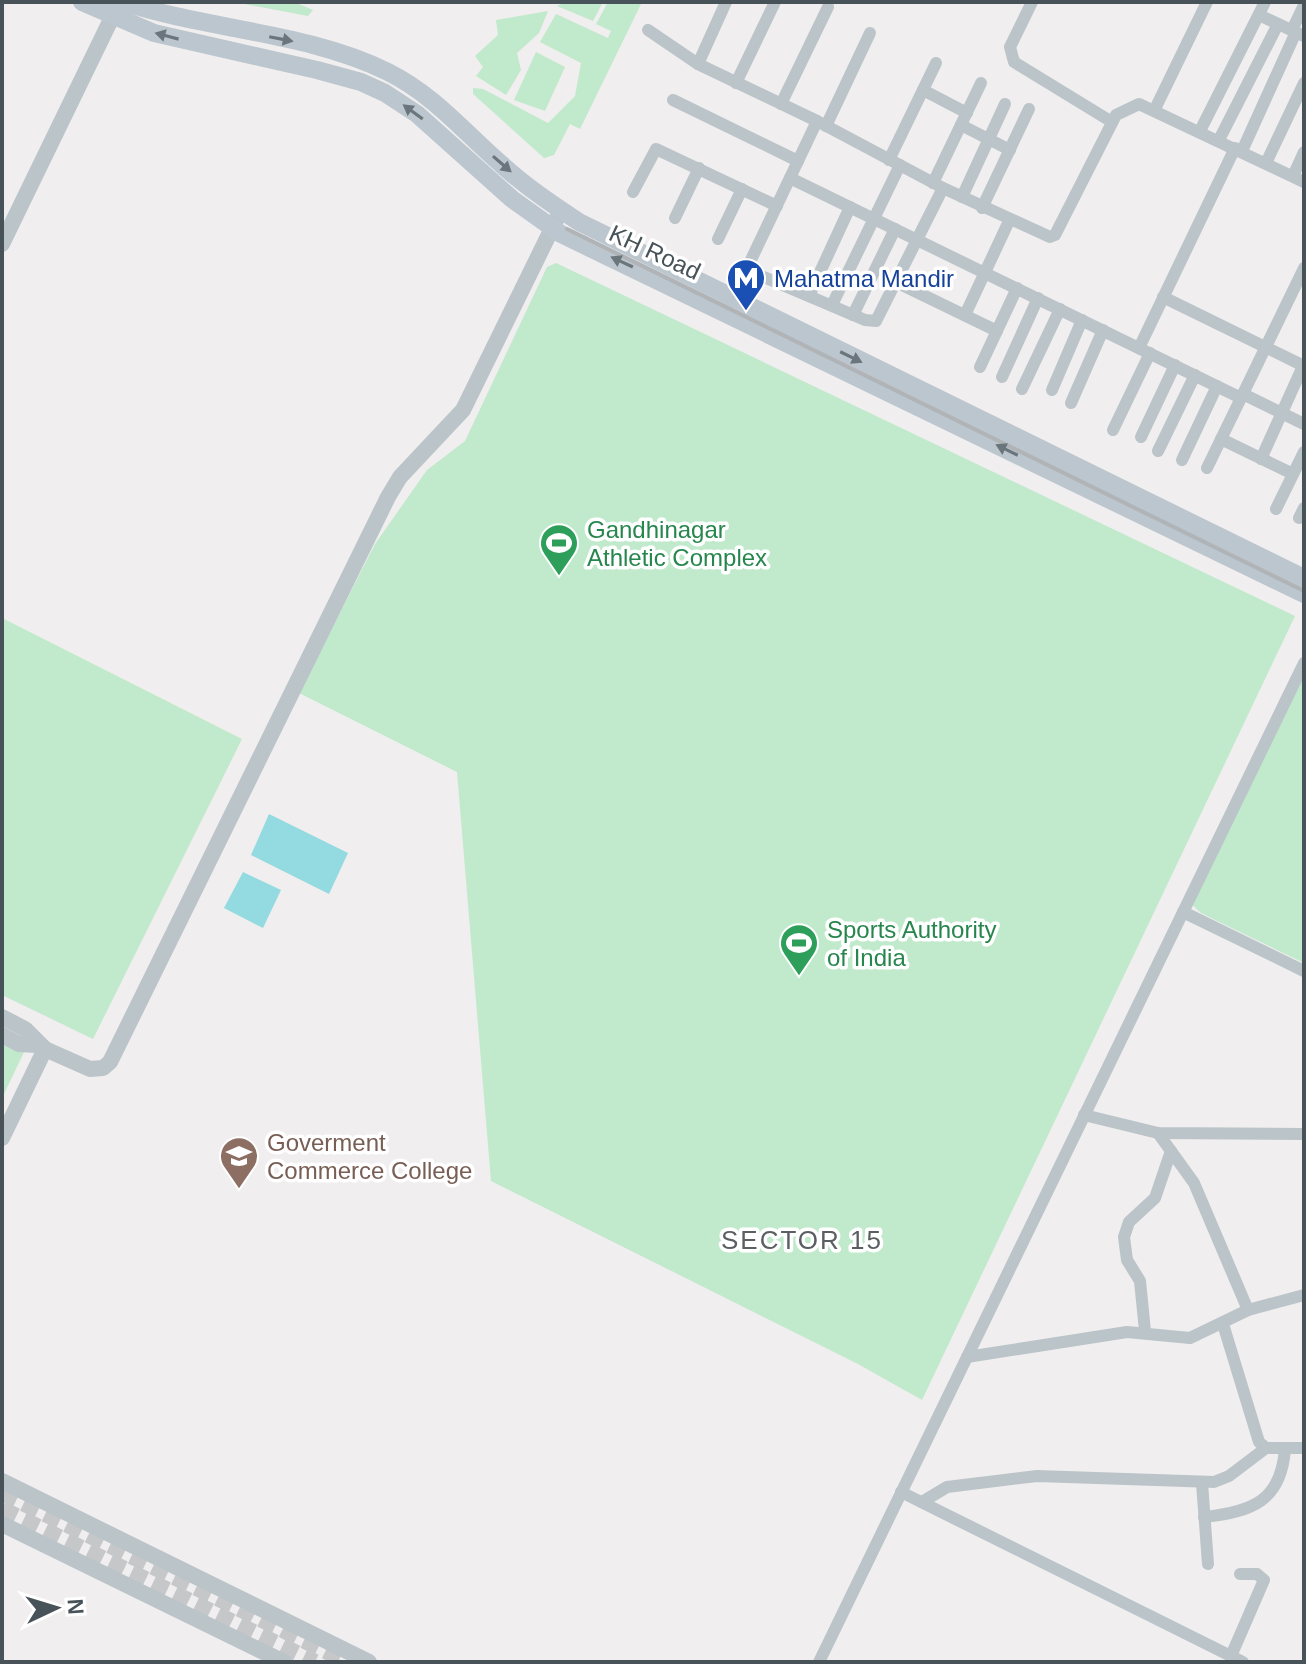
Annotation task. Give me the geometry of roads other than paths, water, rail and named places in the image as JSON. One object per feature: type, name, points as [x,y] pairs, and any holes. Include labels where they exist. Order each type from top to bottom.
[{"type":"main road","name":"KH Road","points":[[82,2],[181,19],[346,54],[387,72],[419,89],[500,164],[561,210],[729,306],[1304,594]]},
{"type":"main road","name":"KH Road","points":[[118,7],[199,45],[361,82],[385,93],[417,114],[512,199],[552,228],[729,306],[1304,578]]},
{"type":"street","points":[[698,64],[726,2]]},
{"type":"street","points":[[736,83],[775,2]]},
{"type":"street","points":[[1032,2],[1010,47],[1014,62],[1112,122]]},
{"type":"street","points":[[1155,109],[1207,2]]},
{"type":"street","points":[[1200,131],[1265,2]]},
{"type":"street","points":[[1113,430],[1163,297],[1297,33],[1304,5]]},
{"type":"street","points":[[2,244],[118,7]]},
{"type":"street","points":[[781,104],[828,7]]},
{"type":"street","points":[[1259,15],[1297,33]]},
{"type":"street","points":[[1219,140],[1278,24]]},
{"type":"street","points":[[648,30],[698,64],[1042,236],[1055,235],[1112,122],[1126,107],[1139,104],[1155,109],[1298,179],[1304,152]]},
{"type":"street","points":[[729,306],[798,161],[870,33]]},
{"type":"street","points":[[832,305],[873,219],[936,63]]},
{"type":"street","points":[[747,270],[853,315],[876,321],[916,239],[981,83]]},
{"type":"street","points":[[1266,163],[1304,83]]},
{"type":"street","points":[[923,90],[1010,150]]},
{"type":"street","points":[[673,100],[798,161]]},
{"type":"street","points":[[962,197],[1005,104]]},
{"type":"street","points":[[982,208],[1029,109]]},
{"type":"street","points":[[633,192],[656,149],[777,206]]},
{"type":"street","points":[[675,218],[699,168]]},
{"type":"street","points":[[790,178],[1217,386],[1304,424]]},
{"type":"street","points":[[718,239],[742,189]]},
{"type":"street","points":[[809,296],[850,207]]},
{"type":"street","points":[[2,1035],[19,1044],[41,1047],[90,1069],[103,1068],[110,1062],[388,497],[400,477],[463,410],[561,210]]},
{"type":"street","points":[[965,315],[1009,221]]},
{"type":"street","points":[[853,315],[895,229]]},
{"type":"street","points":[[1207,468],[1304,268]]},
{"type":"street","points":[[896,282],[997,331]]},
{"type":"street","points":[[980,367],[1017,288]]},
{"type":"street","points":[[1163,297],[1304,366],[1261,459]]},
{"type":"street","points":[[1002,377],[1038,298]]},
{"type":"street","points":[[1022,389],[1060,309]]},
{"type":"street","points":[[1052,390],[1082,320]]},
{"type":"street","points":[[1071,403],[1103,330]]},
{"type":"street","points":[[1141,437],[1175,365]]},
{"type":"street","points":[[1158,451],[1195,375]]},
{"type":"street","points":[[1182,460],[1217,386]]},
{"type":"street","points":[[1221,439],[1293,474]]},
{"type":"street","points":[[1276,509],[1304,452]]},
{"type":"street","points":[[819,1662],[1304,663]]},
{"type":"street","points":[[1183,912],[1304,971]]},
{"type":"street","points":[[2,1017],[25,1029],[41,1047]]},
{"type":"street","points":[[2,1138],[41,1047]]},
{"type":"street","points":[[1084,1115],[1158,1133],[1304,1134]]},
{"type":"street","points":[[1158,1133],[1204,1201],[1248,1310]]},
{"type":"street","points":[[1145,1331],[1140,1281],[1127,1260],[1124,1237],[1129,1222],[1155,1198],[1171,1151]]},
{"type":"street","points":[[967,1357],[1145,1331],[1190,1338],[1248,1310],[1304,1295]]},
{"type":"street","points":[[1223,1324],[1259,1442],[1266,1448],[1304,1448]]},
{"type":"street","points":[[922,1502],[947,1487],[1054,1474],[1202,1483],[1229,1476],[1266,1448]]},
{"type":"street","points":[[1204,1517],[1241,1513],[1272,1491],[1280,1482],[1285,1449]]},
{"type":"street","points":[[2,1481],[369,1662]]},
{"type":"street","points":[[1202,1483],[1208,1564]]},
{"type":"street","points":[[901,1492],[1237,1659],[1264,1580],[1257,1574],[1240,1574]]},
{"type":"street","points":[[2,1524],[284,1662]]},
{"type":"water","points":[[269,814],[348,853],[329,894],[251,855]]},
{"type":"water","points":[[243,872],[281,890],[263,928],[224,908]]},
{"type":"tunnel","points":[[2,1493],[348,1662]]},
{"type":"tunnel","points":[[2,1509],[315,1662]]},
{"type":"railway","points":[[567,229],[1304,591]]},
{"type":"place","name":"Mahatma Mandir","points":[[746,312]]},
{"type":"place","name":"Gandhinagar Athletic Complex","points":[[559,577]]},
{"type":"place","name":"Sports Authority of India","points":[[799,977]]},
{"type":"place","name":"Goverment Commerce College","points":[[239,1190]]},
{"type":"district","name":"SECTOR 15","points":[[802,1240]]}]
